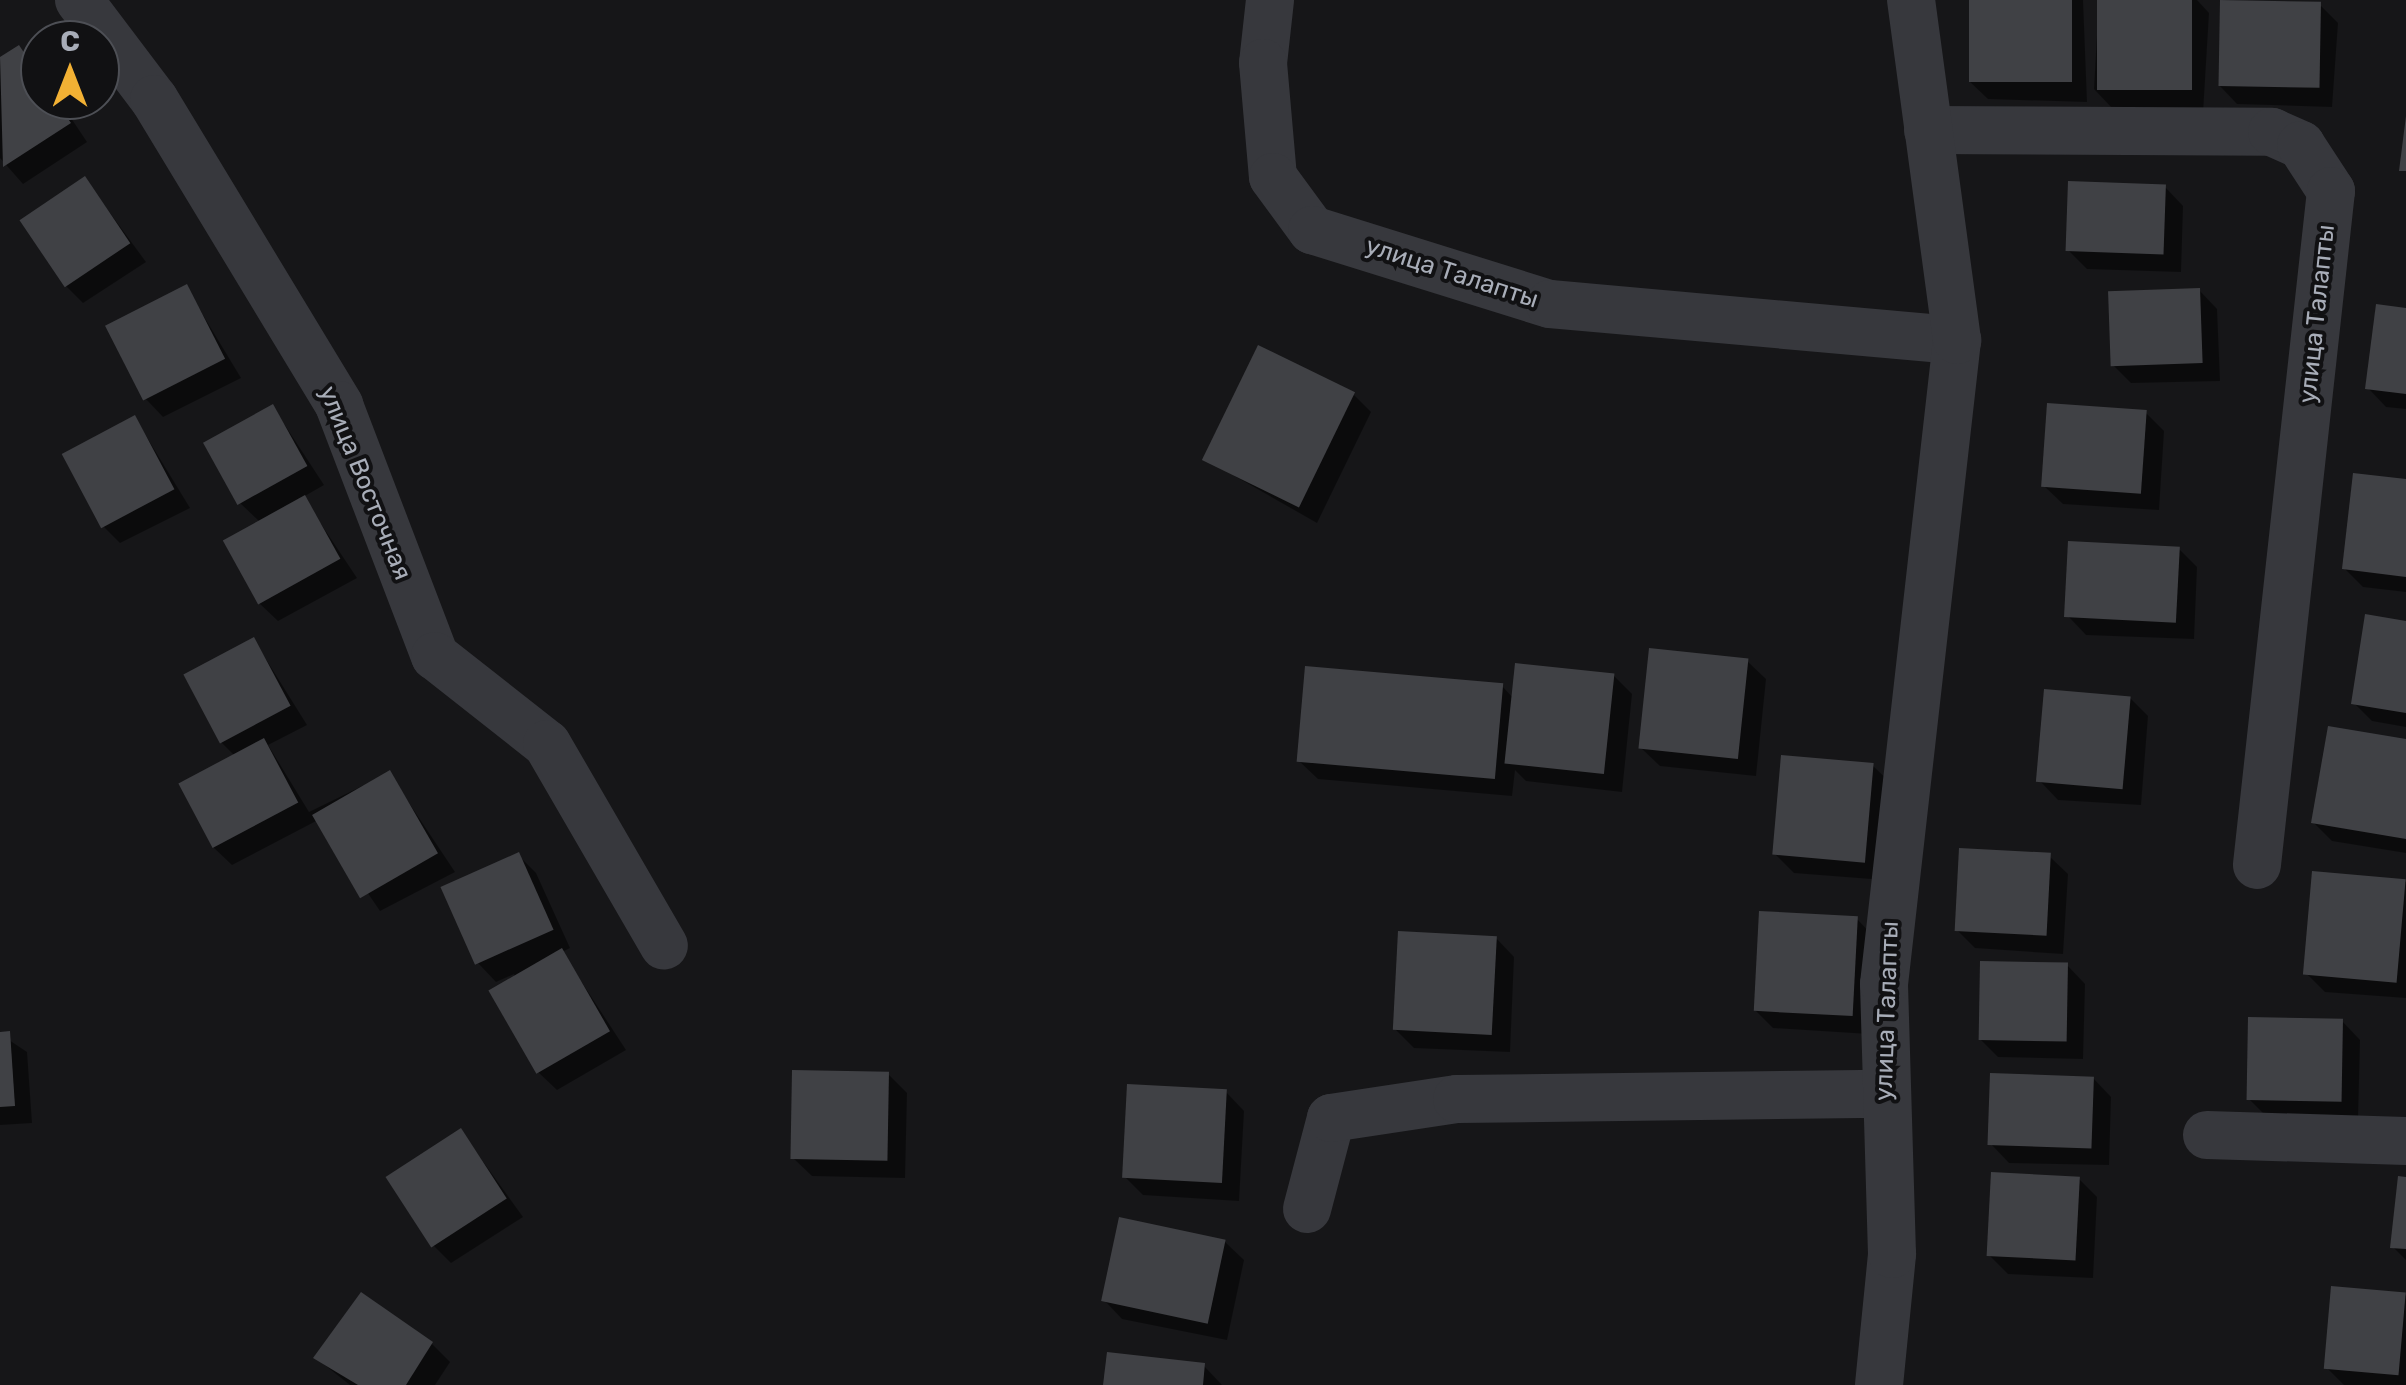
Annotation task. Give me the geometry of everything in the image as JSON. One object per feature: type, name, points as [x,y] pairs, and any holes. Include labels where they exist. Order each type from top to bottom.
[{"type":"street","name":"улица Восточная","points":[[79,0],[154,99],[340,406],[435,656],[547,744],[664,946]]},
{"type":"street","name":"улица Талапты","points":[[1270,0],[1263,63],[1273,178],[1312,230],[1550,304],[1956,340]]},
{"type":"street","name":"улица Талапты","points":[[1879,1385],[1892,1254],[1882,1094],[1893,882],[1956,340],[1912,0]]},
{"type":"street","name":"улица Талапты","points":[[1928,130],[2272,132],[2300,145],[2331,191],[2257,865]]},
{"type":"street","points":[[1307,1209],[1331,1118],[1456,1100],[1882,1094]]},
{"type":"street","points":[[2208,1135],[2406,1141]]},
{"type":"building","points":[[1969,0],[2072,0],[2072,82],[1969,82]]},
{"type":"building","points":[[2097,0],[2192,0],[2192,90],[2097,90]]},
{"type":"building","points":[[2220,0],[2321,2],[2319,88],[2218,86]]},
{"type":"building","points":[[20,47],[20,120],[71,123],[3,167],[0,57]]},
{"type":"building","points":[[2406,116],[2406,171],[2399,171]]},
{"type":"building","points":[[85,176],[130,243],[65,287],[20,220]]},
{"type":"building","points":[[2068,181],[2166,184],[2163,254],[2066,251]]},
{"type":"building","points":[[187,284],[225,359],[143,401],[105,326]]},
{"type":"building","points":[[2200,288],[2203,363],[2111,366],[2108,291]]},
{"type":"building","points":[[2376,304],[2406,308],[2406,394],[2365,389]]},
{"type":"building","points":[[1258,345],[1355,392],[1299,507],[1202,460]]},
{"type":"building","points":[[2047,403],[2147,410],[2141,494],[2041,487]]},
{"type":"building","points":[[273,404],[307,466],[237,505],[203,443]]},
{"type":"building","points":[[135,415],[174,489],[101,528],[62,454]]},
{"type":"building","points":[[2353,473],[2406,479],[2406,577],[2342,569]]},
{"type":"building","points":[[305,495],[340,559],[258,604],[223,541]]},
{"type":"building","points":[[2068,541],[2180,547],[2176,623],[2064,617]]},
{"type":"building","points":[[2365,614],[2406,621],[2406,713],[2351,704]]},
{"type":"building","points":[[254,637],[291,706],[220,743],[183,675]]},
{"type":"building","points":[[1649,648],[1748,658],[1738,759],[1638,748]]},
{"type":"building","points":[[1515,663],[1614,673],[1604,774],[1504,763]]},
{"type":"building","points":[[1305,666],[1503,683],[1495,779],[1297,762]]},
{"type":"building","points":[[2044,689],[2131,697],[2123,789],[2036,782]]},
{"type":"building","points":[[2328,726],[2406,739],[2406,839],[2311,823]]},
{"type":"building","points":[[264,738],[298,802],[213,848],[178,784]]},
{"type":"building","points":[[1781,755],[1874,763],[1865,863],[1772,855]]},
{"type":"building","points":[[390,770],[438,853],[360,898],[312,815]]},
{"type":"building","points":[[1959,848],[2051,853],[2047,936],[1955,931]]},
{"type":"building","points":[[519,852],[554,930],[475,965],[440,887]]},
{"type":"building","points":[[2312,871],[2406,879],[2397,983],[2303,975]]},
{"type":"building","points":[[1759,911],[1858,916],[1853,1016],[1754,1011]]},
{"type":"building","points":[[1398,931],[1497,936],[1492,1035],[1393,1030]]},
{"type":"building","points":[[562,948],[610,1031],[536,1074],[488,990]]},
{"type":"building","points":[[1980,961],[2068,963],[2067,1042],[1979,1040]]},
{"type":"building","points":[[2248,1017],[2343,1019],[2342,1102],[2247,1100]]},
{"type":"building","points":[[10,1031],[15,1106],[0,1107],[0,1032]]},
{"type":"building","points":[[792,1070],[889,1072],[887,1161],[790,1159]]},
{"type":"building","points":[[1990,1073],[2094,1077],[2091,1149],[1987,1145]]},
{"type":"building","points":[[1127,1084],[1227,1089],[1222,1183],[1122,1178]]},
{"type":"building","points":[[461,1128],[507,1198],[431,1247],[386,1177]]},
{"type":"building","points":[[1991,1172],[2080,1177],[2075,1261],[1987,1256]]},
{"type":"building","points":[[2398,1176],[2406,1177],[2406,1249],[2390,1248]]},
{"type":"building","points":[[1119,1217],[1226,1240],[1208,1324],[1101,1301]]},
{"type":"building","points":[[2331,1286],[2406,1293],[2398,1375],[2324,1369]]},
{"type":"building","points":[[361,1292],[433,1342],[406,1385],[358,1385],[313,1358]]},
{"type":"building","points":[[1107,1352],[1205,1363],[1203,1385],[1103,1385]]}]
